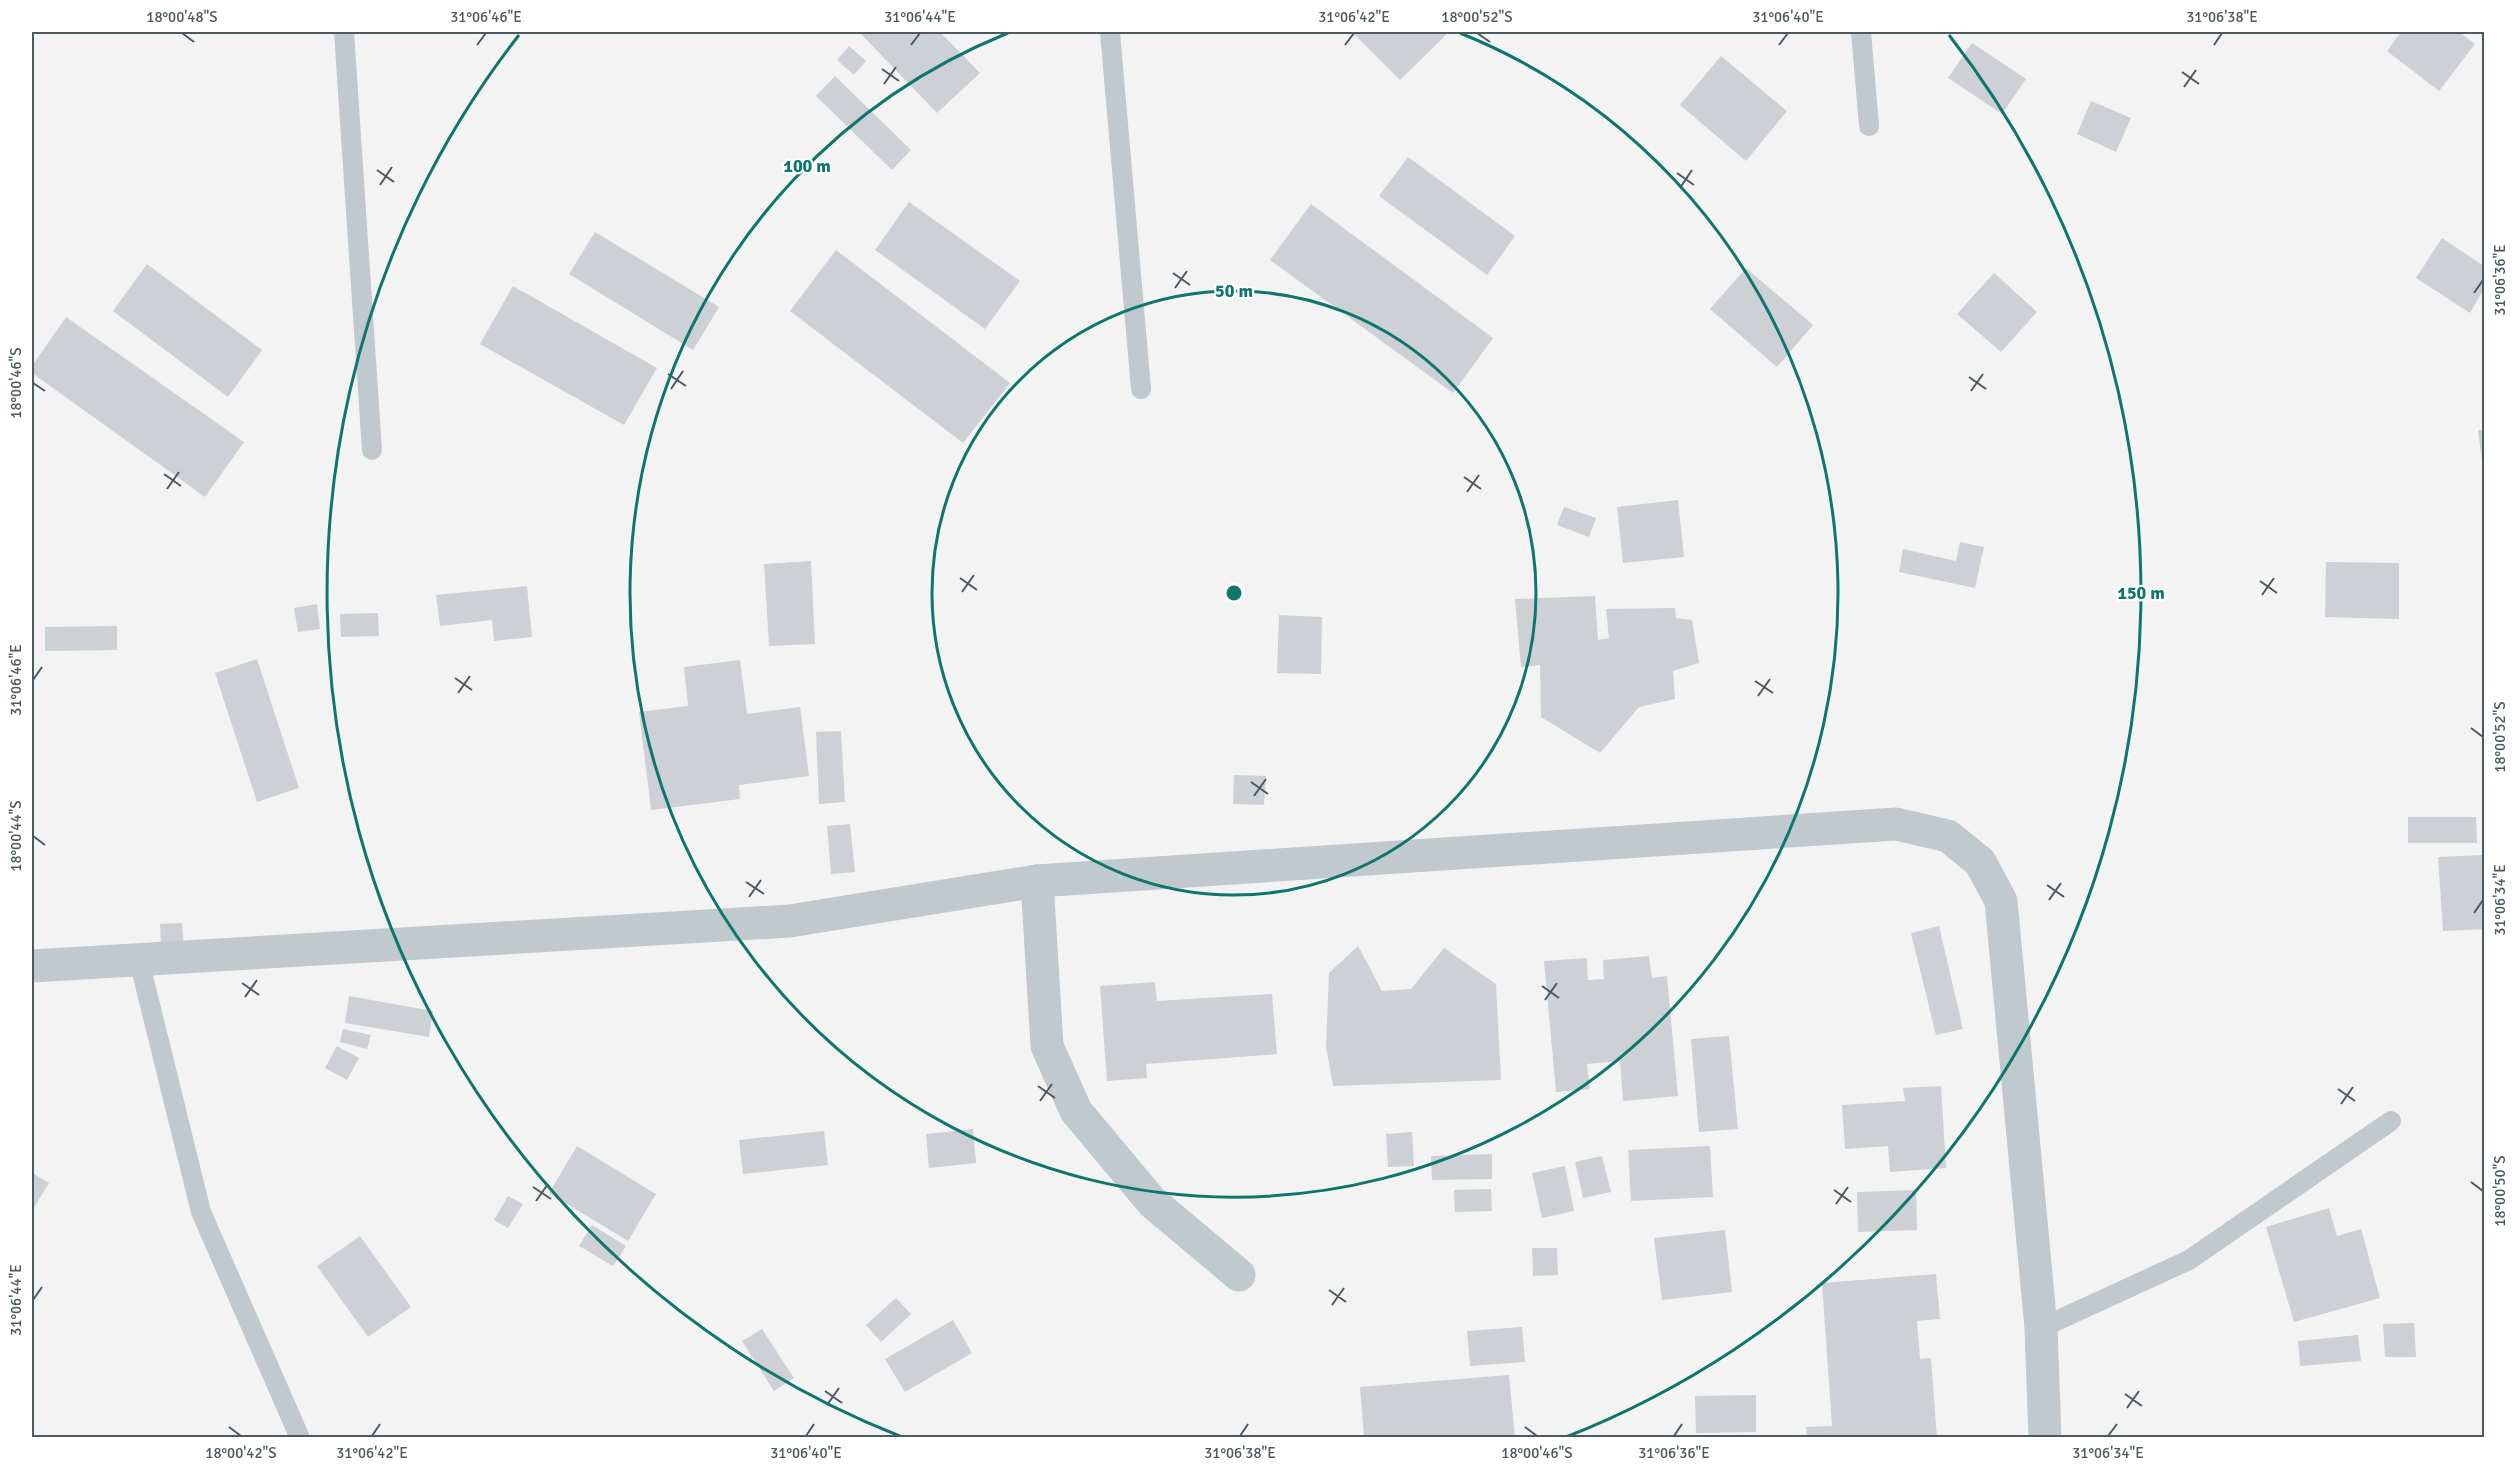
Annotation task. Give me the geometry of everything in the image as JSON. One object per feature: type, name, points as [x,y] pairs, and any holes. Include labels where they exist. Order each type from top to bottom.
[{"type":"street","points":[[32,966],[790,921],[1037,881],[1896,824],[1948,836],[1980,862],[2001,901],[2041,1328],[2045,1437]]},
{"type":"street","points":[[1037,881],[1047,1046],[1076,1111],[1152,1202],[1239,1275]]},
{"type":"lane","points":[[344,32],[372,450]]},
{"type":"lane","points":[[1110,32],[1141,389]]},
{"type":"lane","points":[[1861,32],[1869,126]]},
{"type":"lane","points":[[139,960],[201,1212],[300,1437]]},
{"type":"lane","points":[[2041,1328],[2189,1260],[2391,1120]]},
{"type":"building","points":[[859,32],[940,32],[980,73],[937,113]]},
{"type":"building","points":[[1352,32],[1442,32],[1446,35],[1400,80]]},
{"type":"building","points":[[2401,32],[2459,32],[2475,44],[2439,91],[2387,51]]},
{"type":"building","points":[[1972,43],[2026,79],[2002,114],[1948,78]]},
{"type":"building","points":[[849,46],[866,61],[854,75],[837,60]]},
{"type":"building","points":[[1721,56],[1787,111],[1746,161],[1680,105]]},
{"type":"building","points":[[835,76],[911,150],[892,170],[816,96]]},
{"type":"building","points":[[2091,101],[2131,118],[2116,152],[2077,134]]},
{"type":"building","points":[[1408,157],[1515,236],[1487,275],[1379,196]]},
{"type":"building","points":[[909,202],[1020,281],[985,329],[875,250]]},
{"type":"building","points":[[1311,204],[1493,338],[1453,393],[1270,260]]},
{"type":"building","points":[[595,232],[719,307],[693,350],[569,274]]},
{"type":"building","points":[[2442,238],[2484,266],[2484,289],[2470,313],[2416,278]]},
{"type":"building","points":[[836,250],[1010,383],[963,443],[790,311]]},
{"type":"building","points":[[147,264],[262,350],[228,397],[113,311]]},
{"type":"building","points":[[1746,268],[1813,325],[1777,367],[1710,309]]},
{"type":"building","points":[[1994,273],[2037,312],[2001,352],[1957,314]]},
{"type":"building","points":[[513,286],[657,368],[624,425],[480,344]]},
{"type":"building","points":[[66,317],[244,442],[205,497],[32,373],[32,366]]},
{"type":"building","points":[[2478,430],[2484,430],[2484,470],[2483,470]]},
{"type":"building","points":[[1678,500],[1684,557],[1623,563],[1617,507]]},
{"type":"building","points":[[1564,507],[1596,518],[1589,537],[1557,525]]},
{"type":"building","points":[[1960,542],[1984,547],[1975,588],[1899,572],[1903,549],[1956,561]]},
{"type":"building","points":[[811,561],[815,644],[769,646],[764,564]]},
{"type":"building","points":[[2326,562],[2399,563],[2399,619],[2325,617]]},
{"type":"building","points":[[527,586],[532,637],[494,641],[492,620],[440,626],[436,595]]},
{"type":"building","points":[[1595,596],[1598,640],[1609,638],[1606,609],[1675,608],[1676,618],[1692,620],[1699,663],[1673,671],[1675,699],[1639,707],[1600,753],[1541,717],[1540,665],[1521,667],[1515,599]]},
{"type":"building","points":[[317,604],[320,629],[298,632],[294,608]]},
{"type":"building","points":[[378,613],[379,636],[341,637],[340,614]]},
{"type":"building","points":[[1279,615],[1322,617],[1321,674],[1277,673]]},
{"type":"building","points":[[117,626],[117,650],[45,651],[45,627]]},
{"type":"building","points":[[257,659],[299,788],[257,802],[215,673]]},
{"type":"building","points":[[740,660],[747,714],[800,707],[809,776],[739,785],[740,799],[651,810],[639,712],[688,706],[684,667]]},
{"type":"building","points":[[841,731],[845,802],[819,804],[816,732]]},
{"type":"building","points":[[1234,775],[1266,776],[1264,805],[1233,804]]},
{"type":"building","points":[[2408,817],[2476,817],[2477,843],[2408,843]]},
{"type":"building","points":[[850,824],[855,872],[831,874],[827,826]]},
{"type":"building","points":[[2482,855],[2484,929],[2443,931],[2438,857]]},
{"type":"building","points":[[182,923],[184,945],[161,947],[160,924]]},
{"type":"building","points":[[1939,926],[1963,1029],[1936,1035],[1911,933]]},
{"type":"building","points":[[1358,946],[1382,991],[1411,989],[1444,948],[1496,984],[1501,1080],[1333,1086],[1326,1047],[1329,973]]},
{"type":"building","points":[[1649,956],[1652,978],[1667,976],[1678,1096],[1623,1101],[1620,1061],[1587,1064],[1590,1089],[1556,1092],[1544,961],[1587,958],[1588,980],[1604,979],[1603,960]]},
{"type":"building","points":[[1155,982],[1157,1001],[1272,994],[1277,1054],[1146,1064],[1147,1078],[1107,1081],[1100,986]]},
{"type":"building","points":[[349,996],[433,1011],[429,1037],[345,1023]]},
{"type":"building","points":[[343,1029],[371,1035],[367,1049],[340,1042]]},
{"type":"building","points":[[1729,1036],[1738,1129],[1699,1132],[1691,1039]]},
{"type":"building","points":[[337,1046],[359,1058],[347,1080],[325,1068]]},
{"type":"building","points":[[1941,1086],[1946,1168],[1890,1172],[1888,1146],[1845,1149],[1842,1105],[1905,1101],[1903,1088]]},
{"type":"building","points":[[973,1129],[976,1163],[929,1168],[926,1134]]},
{"type":"building","points":[[824,1131],[828,1165],[743,1174],[739,1140]]},
{"type":"building","points":[[1412,1132],[1414,1166],[1388,1167],[1386,1134]]},
{"type":"building","points":[[577,1146],[656,1194],[628,1241],[549,1193]]},
{"type":"building","points":[[1710,1146],[1713,1197],[1631,1201],[1628,1150]]},
{"type":"building","points":[[1492,1154],[1492,1179],[1432,1180],[1431,1156]]},
{"type":"building","points":[[1602,1156],[1611,1192],[1583,1198],[1575,1162]]},
{"type":"building","points":[[1565,1166],[1574,1211],[1542,1218],[1532,1173]]},
{"type":"building","points":[[32,1173],[49,1183],[32,1211]]},
{"type":"building","points":[[1491,1189],[1492,1211],[1455,1212],[1454,1190]]},
{"type":"building","points":[[1916,1190],[1917,1230],[1858,1232],[1857,1192]]},
{"type":"building","points":[[508,1196],[523,1204],[508,1228],[494,1220]]},
{"type":"building","points":[[2329,1208],[2337,1236],[2361,1229],[2380,1298],[2294,1322],[2266,1227]]},
{"type":"building","points":[[592,1225],[626,1246],[613,1266],[579,1246]]},
{"type":"building","points":[[1725,1230],[1732,1292],[1662,1300],[1654,1238]]},
{"type":"building","points":[[360,1236],[411,1307],[368,1337],[317,1266]]},
{"type":"building","points":[[1532,1248],[1557,1248],[1558,1275],[1533,1276]]},
{"type":"building","points":[[1936,1274],[1940,1319],[1917,1321],[1920,1359],[1931,1358],[1937,1438],[1807,1438],[1806,1427],[1832,1426],[1822,1283]]},
{"type":"building","points":[[896,1298],[911,1314],[881,1342],[866,1325]]},
{"type":"building","points":[[953,1320],[972,1353],[905,1392],[885,1359]]},
{"type":"building","points":[[2414,1323],[2416,1357],[2385,1357],[2383,1324]]},
{"type":"building","points":[[1522,1327],[1525,1362],[1470,1366],[1467,1331]]},
{"type":"building","points":[[762,1329],[794,1378],[774,1391],[742,1341]]},
{"type":"building","points":[[2358,1335],[2361,1361],[2300,1366],[2298,1341]]},
{"type":"building","points":[[1509,1375],[1515,1438],[1364,1438],[1360,1387]]},
{"type":"building","points":[[1756,1395],[1756,1432],[1696,1433],[1695,1396]]}]
